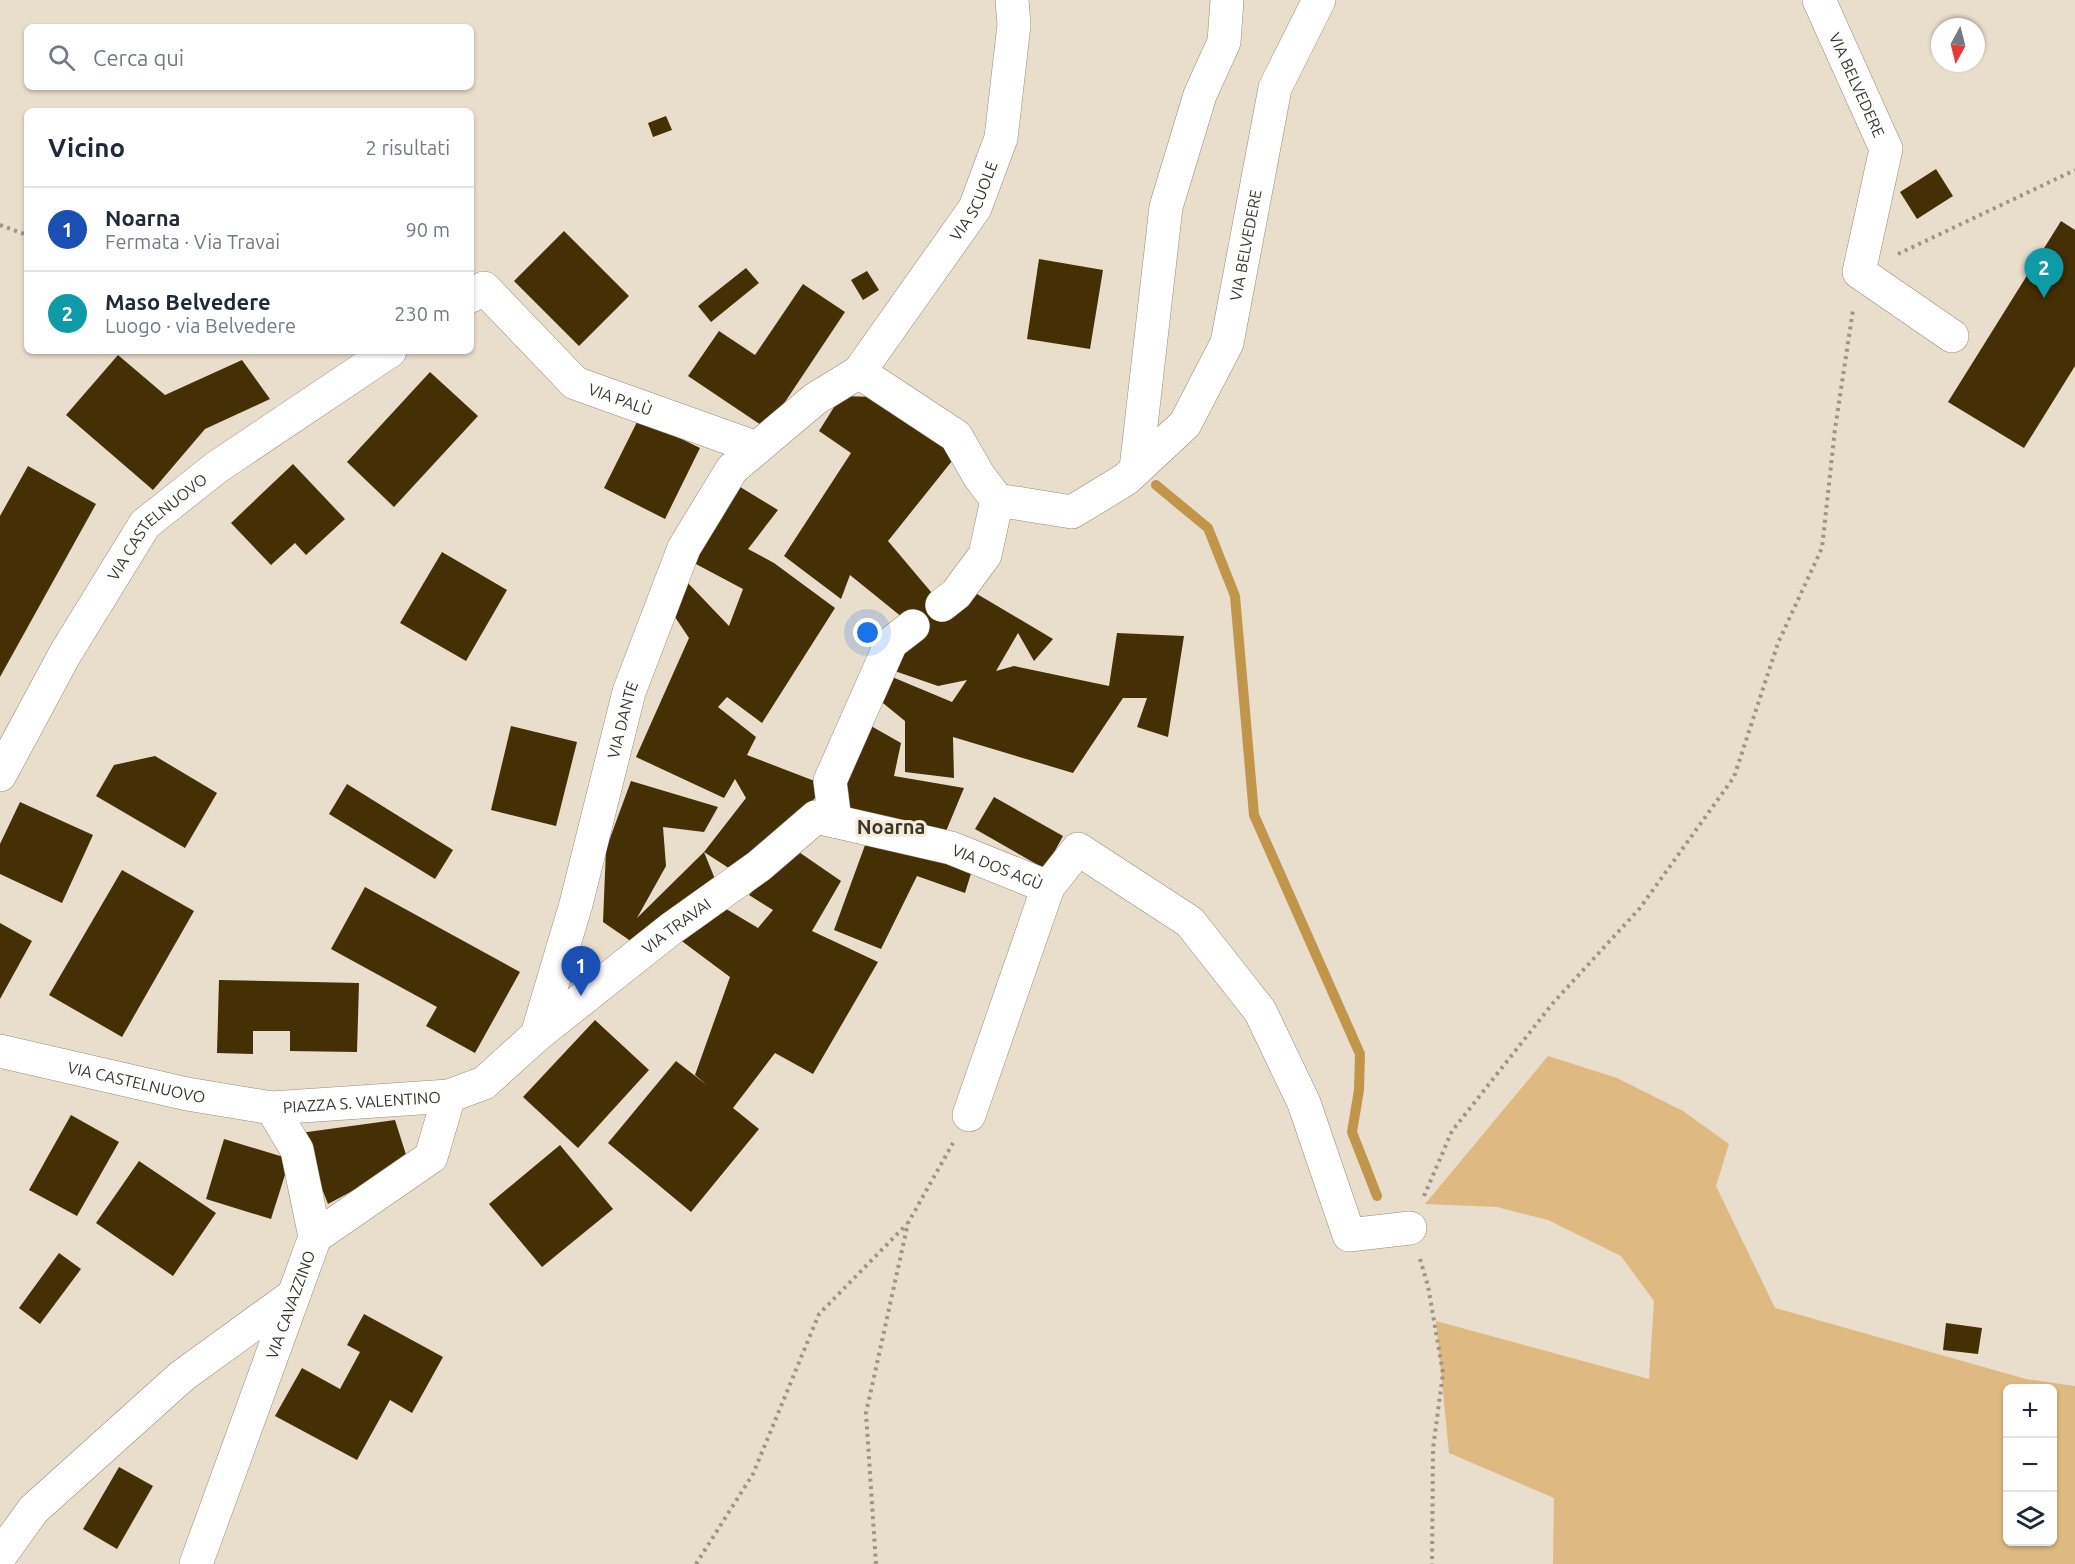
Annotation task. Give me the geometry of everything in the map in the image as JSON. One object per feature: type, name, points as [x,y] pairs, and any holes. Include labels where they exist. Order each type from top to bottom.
[{"type":"street","name":"VIA SCUOLE","points":[[859,372],[975,208],[1001,138],[1014,25],[1012,0]]},
{"type":"street","points":[[1136,470],[1166,207],[1200,95],[1224,42],[1227,0]]},
{"type":"street","name":"VIA BELVEDERE","points":[[998,500],[1072,512],[1126,478],[1185,424],[1227,343],[1275,88],[1319,0]]},
{"type":"street","name":"VIA BELVEDERE","points":[[1819,0],[1886,149],[1858,272]]},
{"type":"street","points":[[1858,272],[1952,336]]},
{"type":"street","name":"VIA PALÙ","points":[[477,292],[576,383],[757,448]]},
{"type":"street","name":"VIA CASTELNUOVO","points":[[0,775],[65,654],[145,524],[217,467],[386,354]]},
{"type":"street","name":"VIA DANTE","points":[[537,1035],[576,904],[629,692],[684,548],[732,469],[815,399],[859,372]]},
{"type":"street","points":[[859,372],[956,436],[979,476],[998,500],[985,555],[956,594],[942,605]]},
{"type":"street","points":[[826,819],[830,781],[891,643],[913,626]]},
{"type":"street","name":"VIA TRAVAI","points":[[537,1035],[672,928],[826,819]]},
{"type":"street","name":"VIA DOS AGÙ","points":[[826,819],[951,848],[1048,887],[969,1115]]},
{"type":"street","points":[[1048,887],[1078,849],[1190,922],[1260,1011],[1304,1103],[1350,1235],[1410,1228]]},
{"type":"street","points":[[449,1096],[484,1083],[537,1035]]},
{"type":"street","name":"VIA CASTELNUOVO","points":[[0,1051],[187,1094],[273,1108]]},
{"type":"street","name":"PIAZZA S. VALENTINO","points":[[273,1108],[449,1096]]},
{"type":"street","name":"VIA CAVAZZINO","points":[[196,1564],[234,1466],[291,1297],[315,1237],[344,1220],[431,1157],[449,1096]]},
{"type":"street","points":[[273,1108],[297,1150],[315,1237]]},
{"type":"street","points":[[0,1556],[33,1510],[182,1376],[291,1297]]},
{"type":"path","points":[[1432,1564],[1432,1449],[1443,1373],[1428,1286],[1410,1228],[1452,1131],[1553,1003],[1640,908],[1734,777],[1778,643],[1822,548],[1835,429],[1858,272],[1955,229],[2075,170]]},
{"type":"path","points":[[0,225],[24,234]]},
{"type":"path","points":[[696,1564],[753,1474],[819,1314],[908,1223],[969,1115]]},
{"type":"path","points":[[876,1564],[866,1413],[908,1223]]},
{"type":"shaded area","points":[[1548,1056],[1617,1078],[1683,1111],[1729,1144],[1716,1186],[1775,1308],[2026,1379],[2075,1386],[2075,1564],[1553,1564],[1554,1498],[1449,1453],[1436,1321],[1649,1379],[1654,1301],[1621,1256],[1548,1220],[1497,1207],[1425,1204]]},
{"type":"building","points":[[666,116],[672,130],[653,137],[648,123]]},
{"type":"building","points":[[1936,169],[1953,196],[1917,219],[1900,192]]},
{"type":"building","points":[[2061,221],[2075,230],[2075,366],[2024,448],[1948,402]]},
{"type":"building","points":[[564,231],[629,296],[579,346],[514,281]]},
{"type":"building","points":[[1039,259],[1103,270],[1090,349],[1027,339]]},
{"type":"building","points":[[746,268],[759,283],[711,322],[698,306]]},
{"type":"building","points":[[867,271],[879,290],[863,300],[851,280]]},
{"type":"building","points":[[803,284],[845,312],[767,429],[688,376],[719,331],[755,355]]},
{"type":"building","points":[[118,355],[165,395],[242,360],[270,399],[205,429],[153,490],[66,415]]},
{"type":"building","points":[[430,372],[478,416],[394,507],[347,462]]},
{"type":"building","points":[[841,396],[875,397],[956,456],[888,541],[942,605],[972,591],[1053,639],[1034,661],[1018,633],[996,671],[1014,666],[1109,686],[1117,633],[1184,636],[1168,737],[1137,727],[1147,698],[1123,698],[1073,773],[953,737],[954,778],[905,772],[905,721],[878,699],[885,674],[952,702],[967,680],[938,686],[889,669],[913,626],[850,575],[841,599],[784,556],[851,453],[819,431]]},
{"type":"building","points":[[639,418],[700,448],[665,519],[604,488]]},
{"type":"building","points":[[293,464],[345,519],[306,555],[295,543],[271,565],[231,523]]},
{"type":"building","points":[[28,466],[96,504],[0,677],[0,516]]},
{"type":"building","points":[[732,482],[778,510],[748,549],[774,563],[835,608],[762,723],[727,697],[718,707],[756,737],[747,755],[825,785],[793,826],[738,874],[704,852],[746,798],[735,779],[724,798],[636,757],[689,638],[675,617],[687,582],[729,626],[743,589],[694,563]]},
{"type":"building","points":[[442,552],[507,590],[466,661],[400,623]]},
{"type":"building","points":[[511,726],[577,742],[556,826],[491,810]]},
{"type":"building","points":[[871,726],[901,743],[894,776],[964,788],[944,836],[835,813]]},
{"type":"building","points":[[155,756],[217,793],[185,848],[96,796],[114,765]]},
{"type":"building","points":[[631,781],[718,807],[704,832],[663,827],[666,866],[637,918],[704,852],[717,884],[635,944],[603,922],[606,849]]},
{"type":"building","points":[[347,784],[453,850],[435,879],[329,814]]},
{"type":"building","points":[[994,797],[1063,836],[1045,869],[975,829]]},
{"type":"building","points":[[20,802],[93,835],[62,903],[0,874],[0,844]]},
{"type":"building","points":[[868,837],[973,867],[965,893],[917,876],[881,949],[834,930]]},
{"type":"building","points":[[793,848],[841,881],[812,931],[878,962],[813,1074],[775,1053],[733,1108],[759,1129],[691,1212],[608,1143],[676,1061],[708,1086],[695,1075],[730,977],[675,936],[723,907],[758,928],[773,910],[749,895]]},
{"type":"building","points":[[122,870],[194,911],[122,1037],[49,995]]},
{"type":"building","points":[[365,887],[520,972],[475,1053],[426,1026],[437,1007],[331,949]]},
{"type":"building","points":[[0,923],[32,941],[0,999]]},
{"type":"building","points":[[219,980],[359,983],[357,1052],[290,1051],[290,1031],[253,1031],[253,1054],[217,1053]]},
{"type":"building","points":[[595,1020],[649,1070],[578,1148],[523,1097]]},
{"type":"building","points":[[71,1115],[119,1142],[77,1216],[29,1190]]},
{"type":"building","points":[[395,1120],[408,1161],[328,1204],[300,1133]]},
{"type":"building","points":[[224,1139],[290,1159],[271,1219],[206,1199]]},
{"type":"building","points":[[560,1145],[613,1209],[542,1267],[489,1204]]},
{"type":"building","points":[[139,1161],[216,1213],[173,1276],[96,1223]]},
{"type":"building","points":[[59,1253],[81,1269],[40,1324],[19,1308]]},
{"type":"building","points":[[364,1314],[443,1357],[412,1413],[390,1400],[357,1460],[275,1416],[302,1368],[340,1389],[360,1352],[347,1345]]},
{"type":"building","points":[[1946,1323],[1982,1328],[1978,1354],[1943,1350]]},
{"type":"building","points":[[119,1467],[153,1486],[117,1549],[83,1529]]},
{"type":"waterway","points":[[1156,485],[1208,528],[1235,596],[1254,815],[1360,1054],[1359,1090],[1352,1132],[1377,1196]]},
{"type":"place","name":"Maso Belvedere","points":[[2044,298]]},
{"type":"place","name":"Noarna","points":[[581,996]]},
{"type":"district","name":"Noarna","points":[[891,827]]}]
